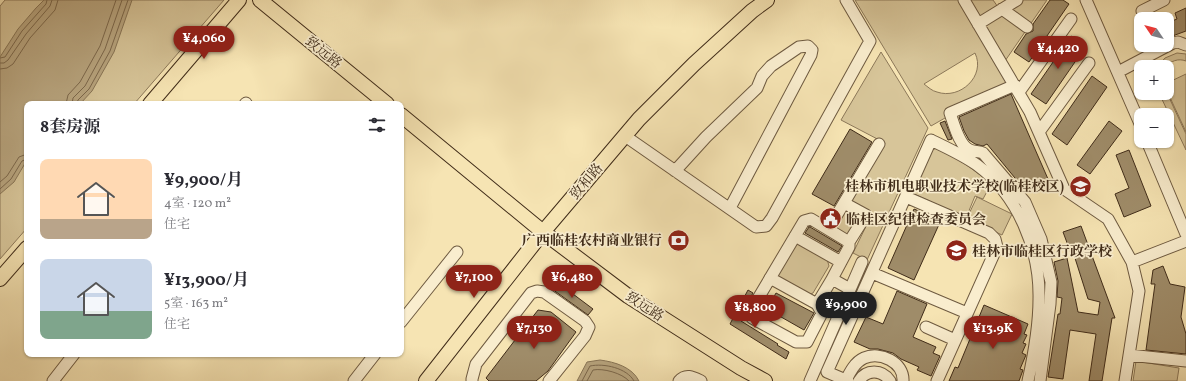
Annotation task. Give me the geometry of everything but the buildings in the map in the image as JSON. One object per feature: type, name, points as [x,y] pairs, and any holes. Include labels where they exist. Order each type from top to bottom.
[{"type":"main road","points":[[153,101],[239,0]]},
{"type":"main road","name":"致远路","points":[[260,0],[383,101]]},
{"type":"main road","name":"致和路","points":[[426,381],[544,232],[639,119],[694,64],[767,0]]},
{"type":"main road","name":"致远路","points":[[404,118],[544,232],[628,296],[765,381]]},
{"type":"main road","points":[[0,279],[24,251]]},
{"type":"street","points":[[625,136],[756,227],[766,226],[772,218],[870,41],[846,0]]},
{"type":"street","points":[[964,0],[1030,112],[1064,189],[1108,219],[1132,262],[1139,291],[1125,381]]},
{"type":"street","points":[[978,24],[1017,0]]},
{"type":"street","points":[[1086,0],[1138,108]]},
{"type":"street","points":[[1092,0],[1134,108]]},
{"type":"street","points":[[1142,12],[1164,0]]},
{"type":"street","points":[[1002,9],[1027,27]]},
{"type":"street","points":[[1040,381],[1050,304],[1051,282],[1041,239],[1025,202],[982,153],[971,150],[963,144],[950,113],[1017,89],[1070,19]]},
{"type":"street","points":[[1174,43],[1178,42],[1186,45]]},
{"type":"street","points":[[675,170],[706,137],[757,88],[762,76],[771,66],[799,47],[808,46],[812,50],[811,55],[730,208]]},
{"type":"street","points":[[1120,71],[1152,52]]},
{"type":"street","points":[[1039,132],[1089,63]]},
{"type":"street","points":[[903,381],[903,373],[901,369],[893,361],[880,356],[864,358],[858,361],[847,381],[827,372],[931,140],[977,165],[995,182],[1008,198],[1018,214],[1031,243],[1039,288],[1039,313],[1034,353],[1028,381]]},
{"type":"street","points":[[835,218],[879,144]]},
{"type":"street","points":[[1150,148],[1186,234]]},
{"type":"street","points":[[1156,148],[1186,216]]},
{"type":"street","points":[[906,197],[988,233],[995,239],[997,247],[937,381]]},
{"type":"street","points":[[816,304],[832,279],[849,247],[849,242],[866,216],[844,203]]},
{"type":"street","points":[[770,278],[816,304],[822,313],[808,342],[796,342],[752,318],[750,312],[804,220],[811,219],[849,242]]},
{"type":"street","points":[[795,236],[841,262]]},
{"type":"street","points":[[1132,262],[1186,241]]},
{"type":"street","points":[[404,318],[457,252]]},
{"type":"street","points":[[810,381],[862,262]]},
{"type":"street","points":[[872,273],[967,313]]},
{"type":"street","points":[[832,279],[850,289]]},
{"type":"street","points":[[471,380],[476,364],[531,293],[540,290],[585,321],[589,327],[585,336],[550,381]]},
{"type":"street","points":[[926,327],[956,340]]},
{"type":"street","points":[[1129,355],[1186,361]]},
{"type":"street","points":[[53,381],[72,357]]},
{"type":"street","points":[[354,381],[373,357]]},
{"type":"street","points":[[881,373],[888,358]]},
{"type":"street","points":[[859,381],[863,375],[869,372],[881,373],[890,381]]},
{"type":"street","points":[[679,381],[687,376],[694,377],[701,381]]},
{"type":"shaded area","points":[[5,0],[224,0],[137,101],[24,101],[24,231],[0,259],[0,6]]},
{"type":"shaded area","points":[[855,0],[959,0],[1008,82],[931,126]],"holes":[[[975,53],[977,70],[974,78],[969,84],[954,93],[946,94],[933,91],[924,84]]]},
{"type":"shaded area","points":[[970,0],[993,0],[998,7],[981,18]]},
{"type":"shaded area","points":[[1022,0],[1047,0],[1005,61],[982,24]]},
{"type":"shaded area","points":[[881,52],[928,128],[867,260],[853,253],[871,216],[850,204],[885,143],[841,120]]},
{"type":"shaded area","points":[[1177,53],[1186,54],[1186,61],[1163,60]]},
{"type":"shaded area","points":[[1186,74],[1186,132],[1171,100],[1174,100],[1174,80]]},
{"type":"shaded area","points":[[1162,100],[1170,100],[1174,108],[1166,108]]},
{"type":"shaded area","points":[[1174,108],[1186,134],[1186,150],[1174,125]]},
{"type":"shaded area","points":[[937,148],[965,164],[991,184],[983,199],[975,196],[966,218],[912,193],[930,151]]},
{"type":"shaded area","points":[[977,197],[1012,214],[1002,235],[967,218]]},
{"type":"shaded area","points":[[847,208],[861,217],[848,238],[834,229]]},
{"type":"shaded area","points":[[800,243],[827,259],[829,266],[813,293],[808,295],[779,279],[778,275],[794,246]]},
{"type":"shaded area","points":[[1136,361],[1179,368],[1177,381],[1133,381]]},
{"type":"water","points":[[44,0],[132,0],[114,52],[92,91],[83,101],[24,101],[24,165],[14,182],[0,194],[0,57],[18,29]]},
{"type":"water","points":[[600,360],[611,362],[628,369],[639,381],[577,381],[587,362]]},
{"type":"place","name":"桂林市机电职业技术学校(临桂校区)","points":[[1080,186]]},
{"type":"place","name":"临桂区纪律检查委员会","points":[[830,219]]},
{"type":"place","name":"广西临桂农村商业银行","points":[[678,240]]},
{"type":"place","name":"桂林市临桂区行政学校","points":[[957,251]]}]
